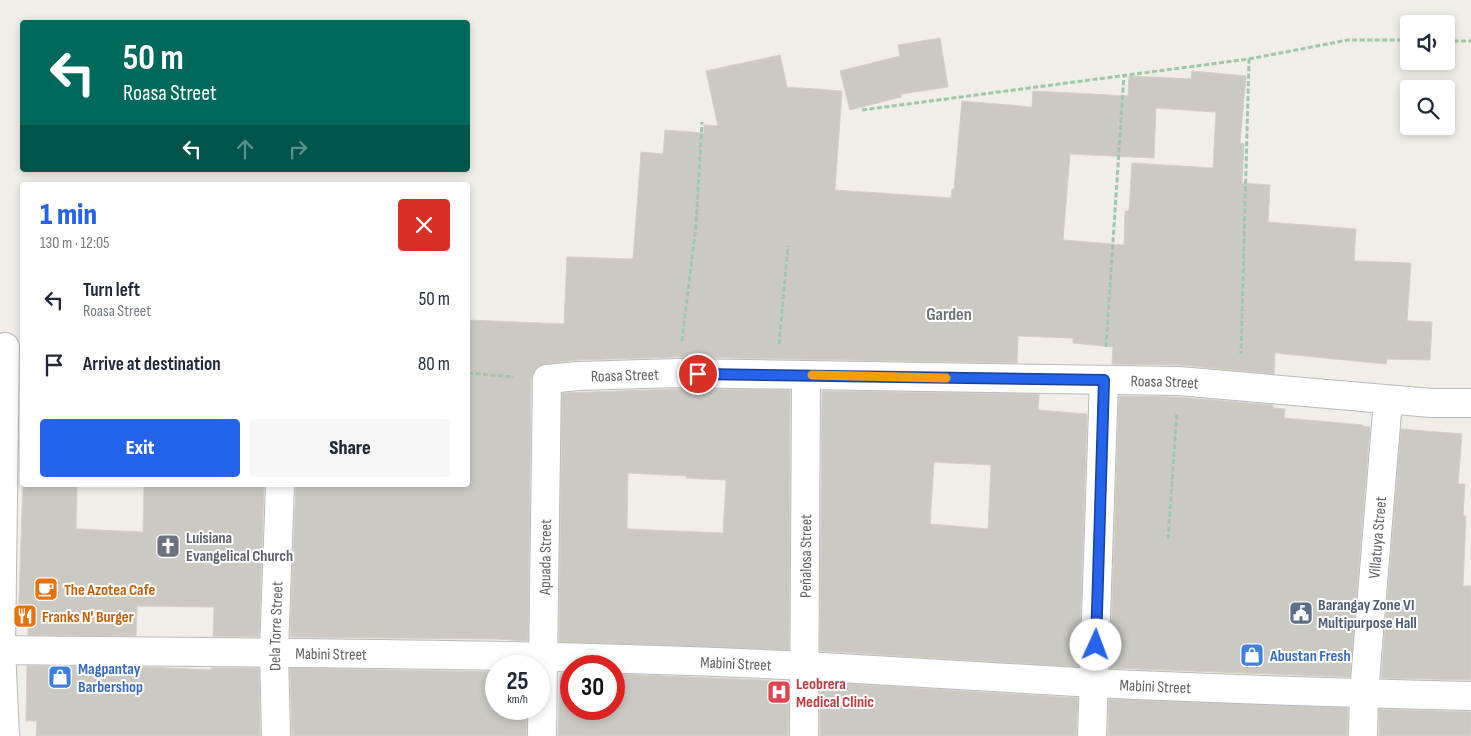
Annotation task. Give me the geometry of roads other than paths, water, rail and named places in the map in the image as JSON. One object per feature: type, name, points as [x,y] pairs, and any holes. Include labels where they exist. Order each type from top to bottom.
[{"type":"street","points":[[5,736],[1,650],[9,347]]},
{"type":"street","name":"Roasa Street","points":[[547,379],[578,376],[776,374],[1104,380],[1179,382],[1431,404],[1471,403]]},
{"type":"street","name":"Peñalosa Street","points":[[804,736],[806,375]]},
{"type":"street","name":"Apuada Street","points":[[543,655],[547,379]]},
{"type":"street","points":[[1092,736],[1104,380]]},
{"type":"street","name":"Villatuya Street","points":[[1363,736],[1364,694],[1388,400]]},
{"type":"street","name":"Dela Torre Street","points":[[276,736],[274,652],[280,487]]},
{"type":"street","name":"Mabini Street","points":[[1,650],[485,655]]},
{"type":"street","name":"Mabini Street","points":[[550,656],[805,666],[1094,683],[1364,694],[1471,696]]},
{"type":"street","name":"Apuada Street","points":[[542,720],[542,736]]},
{"type":"place","name":"Luisiana Evangelical Church","points":[[168,546]]},
{"type":"place","name":"The Azotea Cafe","points":[[46,589]]},
{"type":"place","name":"Barangay Zone VI Multipurpose Hall","points":[[1301,613]]},
{"type":"place","name":"Franks N' Burger","points":[[25,616]]},
{"type":"place","name":"Abustan Fresh","points":[[1252,655]]},
{"type":"place","name":"Magpantay Barbershop","points":[[60,677]]},
{"type":"place","name":"Leobrera Medical Clinic","points":[[779,692]]},
{"type":"district","name":"Garden","points":[[949,314]]}]
